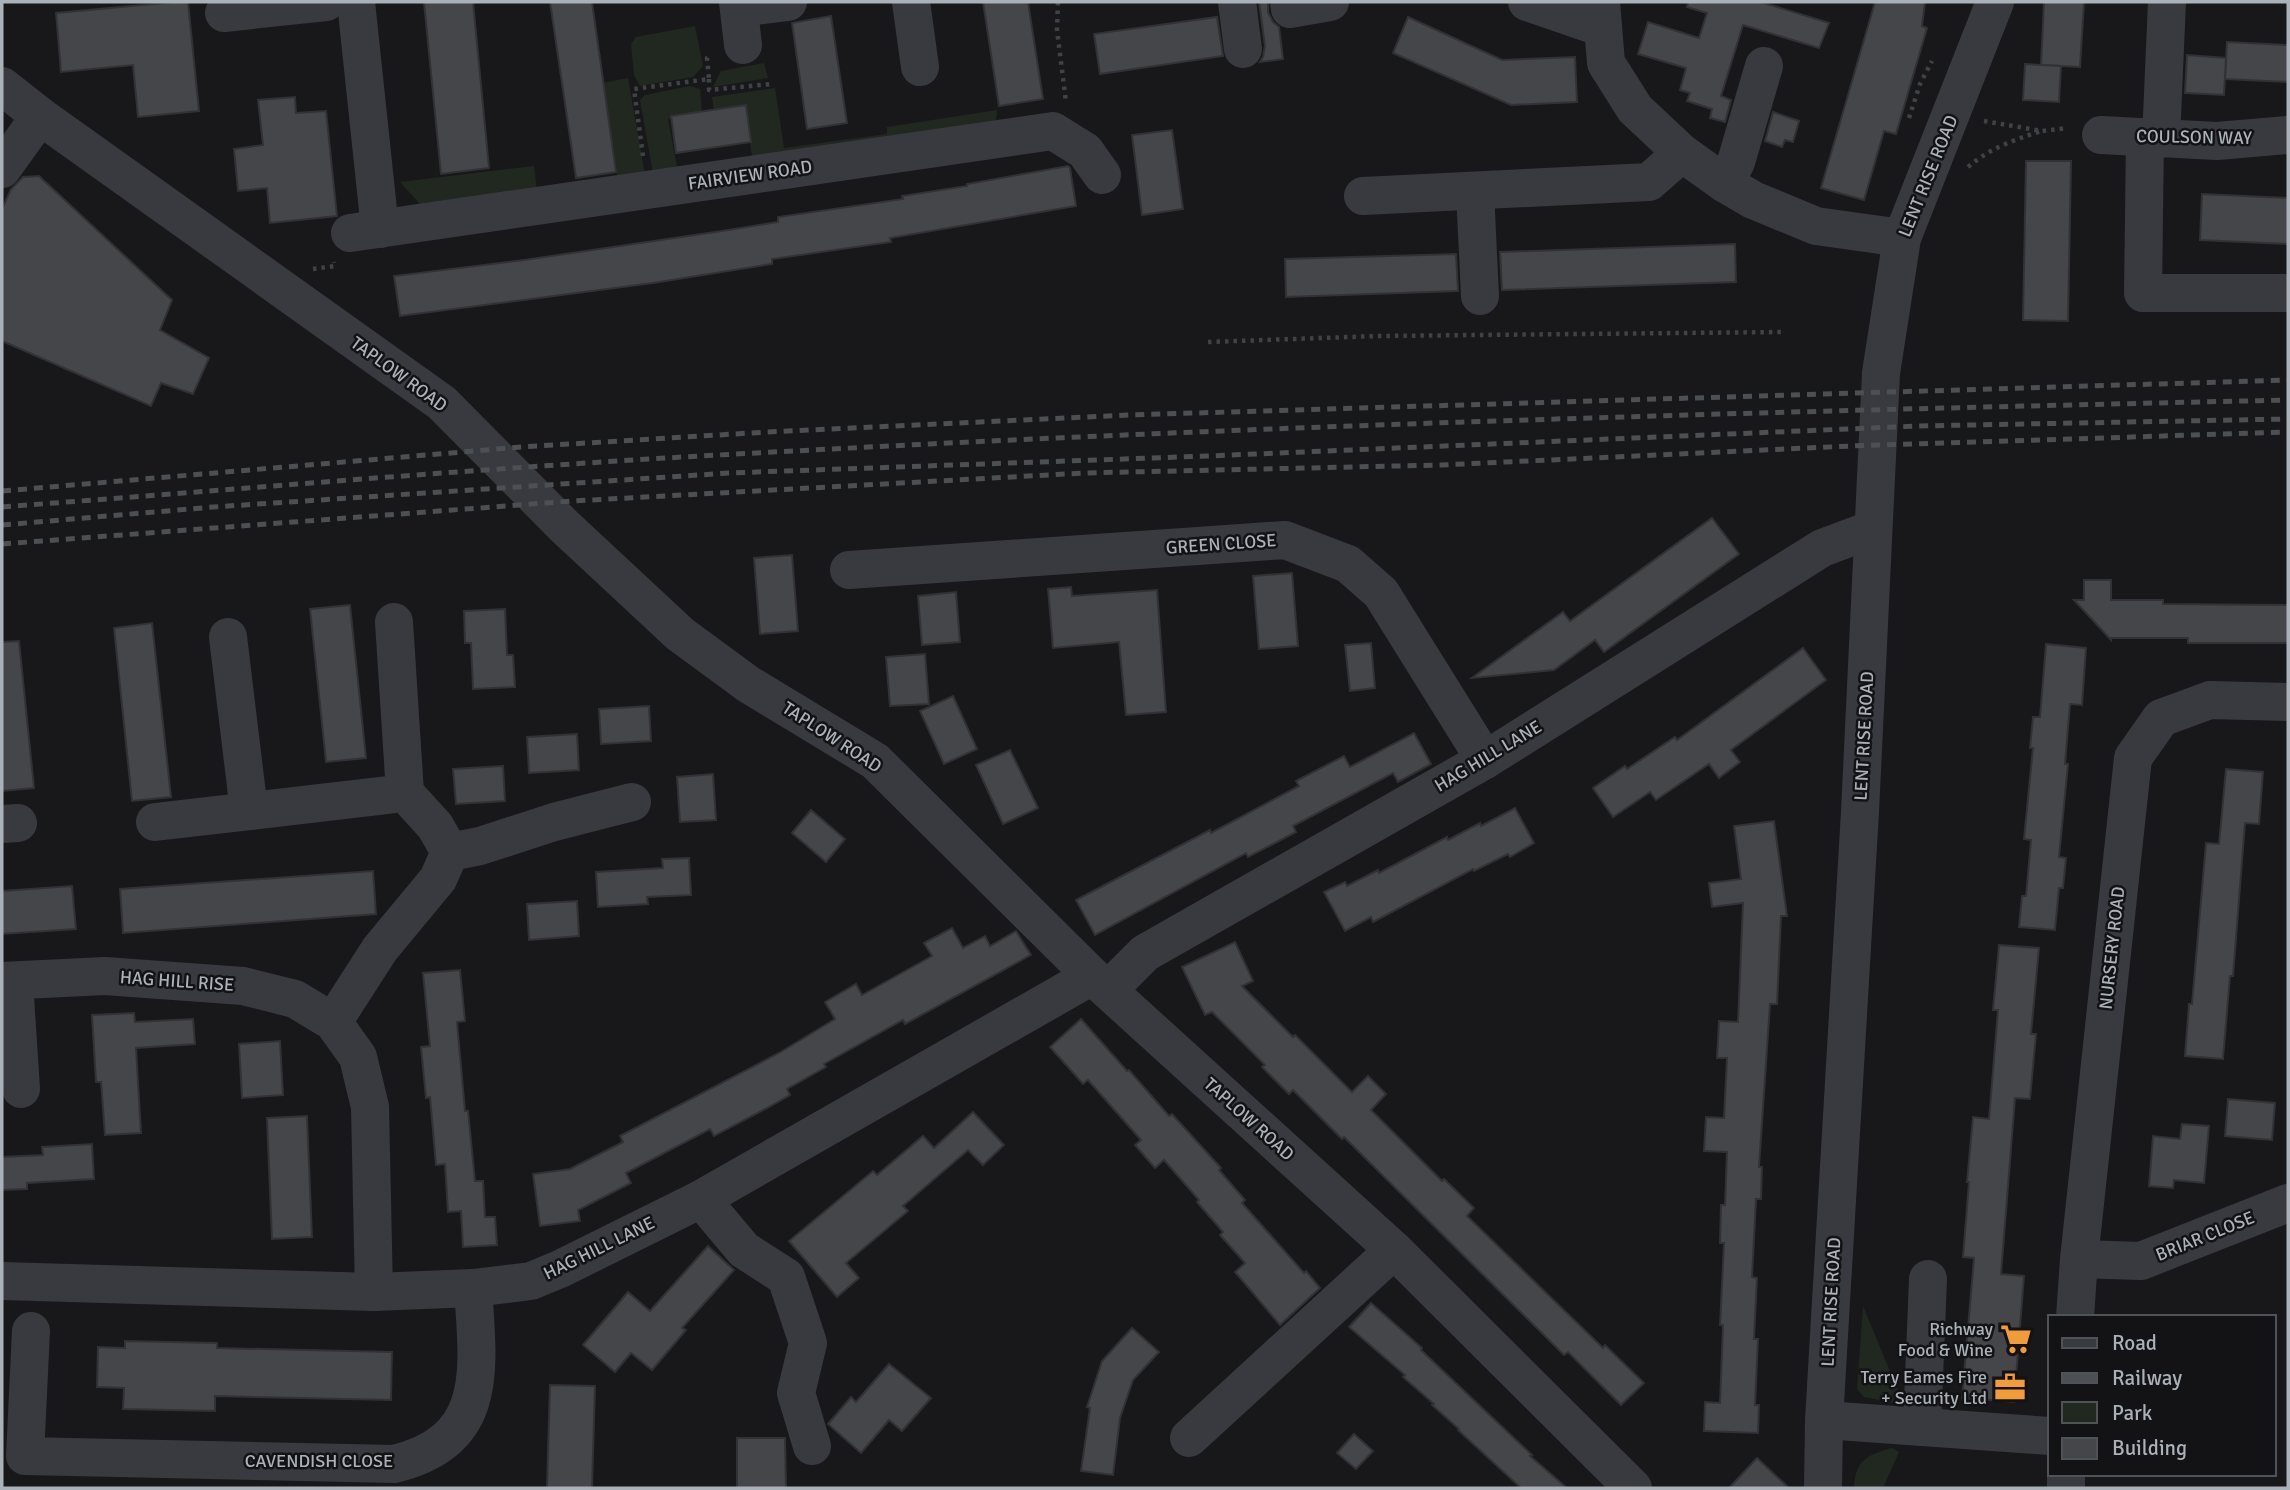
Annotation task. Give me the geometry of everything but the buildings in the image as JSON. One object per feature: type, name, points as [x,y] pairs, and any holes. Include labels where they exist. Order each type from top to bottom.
[{"type":"street","points":[[224,13],[326,2]]},
{"type":"street","points":[[356,2],[365,231]]},
{"type":"street","points":[[740,18],[788,2]]},
{"type":"street","points":[[911,2],[920,67]]},
{"type":"street","points":[[1237,2],[1243,49]]},
{"type":"street","points":[[1289,2],[1290,9],[1330,2]]},
{"type":"street","points":[[1527,2],[1602,15],[1606,62],[1636,109],[1682,153],[1724,183],[1753,200],[1816,226],[1902,238]]},
{"type":"street","name":"LENT RISE ROAD","points":[[1823,1488],[1824,1420],[1860,812],[1881,373],[1902,238],[1995,2]]},
{"type":"street","points":[[2167,2],[2153,138],[2143,293],[2288,293]]},
{"type":"street","points":[[1724,183],[1736,162],[1764,66]]},
{"type":"street","name":"TAPLOW ROAD","points":[[2,86],[40,116],[442,403],[564,526],[680,634],[748,684],[875,761],[1100,983],[1394,1250],[1633,1488]]},
{"type":"street","points":[[2,169],[40,116]]},
{"type":"street","name":"FAIRVIEW ROAD","points":[[365,231],[1053,131],[1084,150],[1102,175]]},
{"type":"street","name":"COULSON WAY","points":[[2085,131],[2217,141],[2288,135]]},
{"type":"street","points":[[1363,196],[1649,182],[1682,153]]},
{"type":"street","points":[[1475,191],[1480,296]]},
{"type":"street","name":"HAG HILL LANE","points":[[2,1281],[374,1292],[473,1288],[531,1281],[701,1199],[1100,983],[1144,953],[1485,760],[1822,548],[1873,529]]},
{"type":"street","name":"GREEN CLOSE","points":[[849,570],[1285,540],[1348,564],[1381,593],[1485,760]]},
{"type":"street","points":[[394,622],[405,793],[435,826],[450,852]]},
{"type":"street","points":[[228,638],[249,811]]},
{"type":"street","name":"NURSERY ROAD","points":[[2075,1315],[2133,758],[2161,718],[2210,701],[2288,702]]},
{"type":"street","points":[[155,822],[405,793]]},
{"type":"street","points":[[450,852],[480,846],[554,822],[632,802]]},
{"type":"street","points":[[333,1022],[380,949],[438,879],[450,852]]},
{"type":"street","name":"HAG HILL RISE","points":[[21,1089],[8,981],[105,976],[243,986],[295,999],[333,1022],[358,1057],[370,1107],[374,1292]]},
{"type":"street","points":[[701,1199],[744,1250],[786,1278],[808,1343],[796,1393],[812,1446]]},
{"type":"street","name":"BRIAR CLOSE","points":[[2079,1259],[2141,1261],[2288,1203]]},
{"type":"street","points":[[1189,1438],[1394,1250]]},
{"type":"street","points":[[1922,1427],[1928,1279]]},
{"type":"street","name":"CAVENDISH CLOSE","points":[[32,1331],[25,1456],[394,1464],[411,1460],[445,1441],[467,1413],[478,1357],[473,1288]]},
{"type":"street","points":[[1824,1420],[2048,1436]]},
{"type":"path","points":[[1058,2],[1057,30],[1066,103]]},
{"type":"path","points":[[740,18],[707,58],[709,90],[771,83]]},
{"type":"path","points":[[644,165],[634,89],[709,79]]},
{"type":"path","points":[[1952,115],[2042,131],[2085,131]]},
{"type":"path","points":[[1964,170],[1981,156],[2005,143],[2042,131]]},
{"type":"path","points":[[307,270],[335,266],[330,236],[365,231]]},
{"type":"path","points":[[1208,342],[1378,336],[1782,332]]},
{"type":"green space","points":[[695,26],[703,66],[693,77],[640,86],[634,75],[631,44],[636,37]]},
{"type":"green space","points":[[764,63],[768,78],[713,87],[721,71]]},
{"type":"green space","points":[[628,78],[647,186],[619,188],[603,83]]},
{"type":"green space","points":[[690,86],[700,89],[702,113],[668,119],[680,183],[655,185],[640,100],[645,95]]},
{"type":"green space","points":[[775,88],[784,148],[887,134],[887,127],[997,110],[995,131],[754,168],[744,107],[714,111],[712,97]]},
{"type":"green space","points":[[534,166],[538,200],[430,215],[400,182]]},
{"type":"green space","points":[[1863,1306],[1904,1405],[1864,1397],[1857,1389]]},
{"type":"green space","points":[[1892,1448],[1899,1452],[1883,1488],[1854,1488],[1857,1471],[1864,1460]]},
{"type":"railway","points":[[2,491],[521,447],[767,432],[1129,415],[2288,380]]},
{"type":"railway","points":[[2,507],[596,462],[1167,433],[2288,400]]},
{"type":"railway","points":[[2,525],[213,507],[729,473],[1918,426],[2288,419]]},
{"type":"railway","points":[[2,544],[572,501],[1084,473],[1441,465],[1851,446],[2288,432]]},
{"type":"place","name":"Richway Food & Wine","points":[[2016,1339]]},
{"type":"place","name":"Terry Eames Fire + Security Ltd","points":[[2010,1387]]}]
